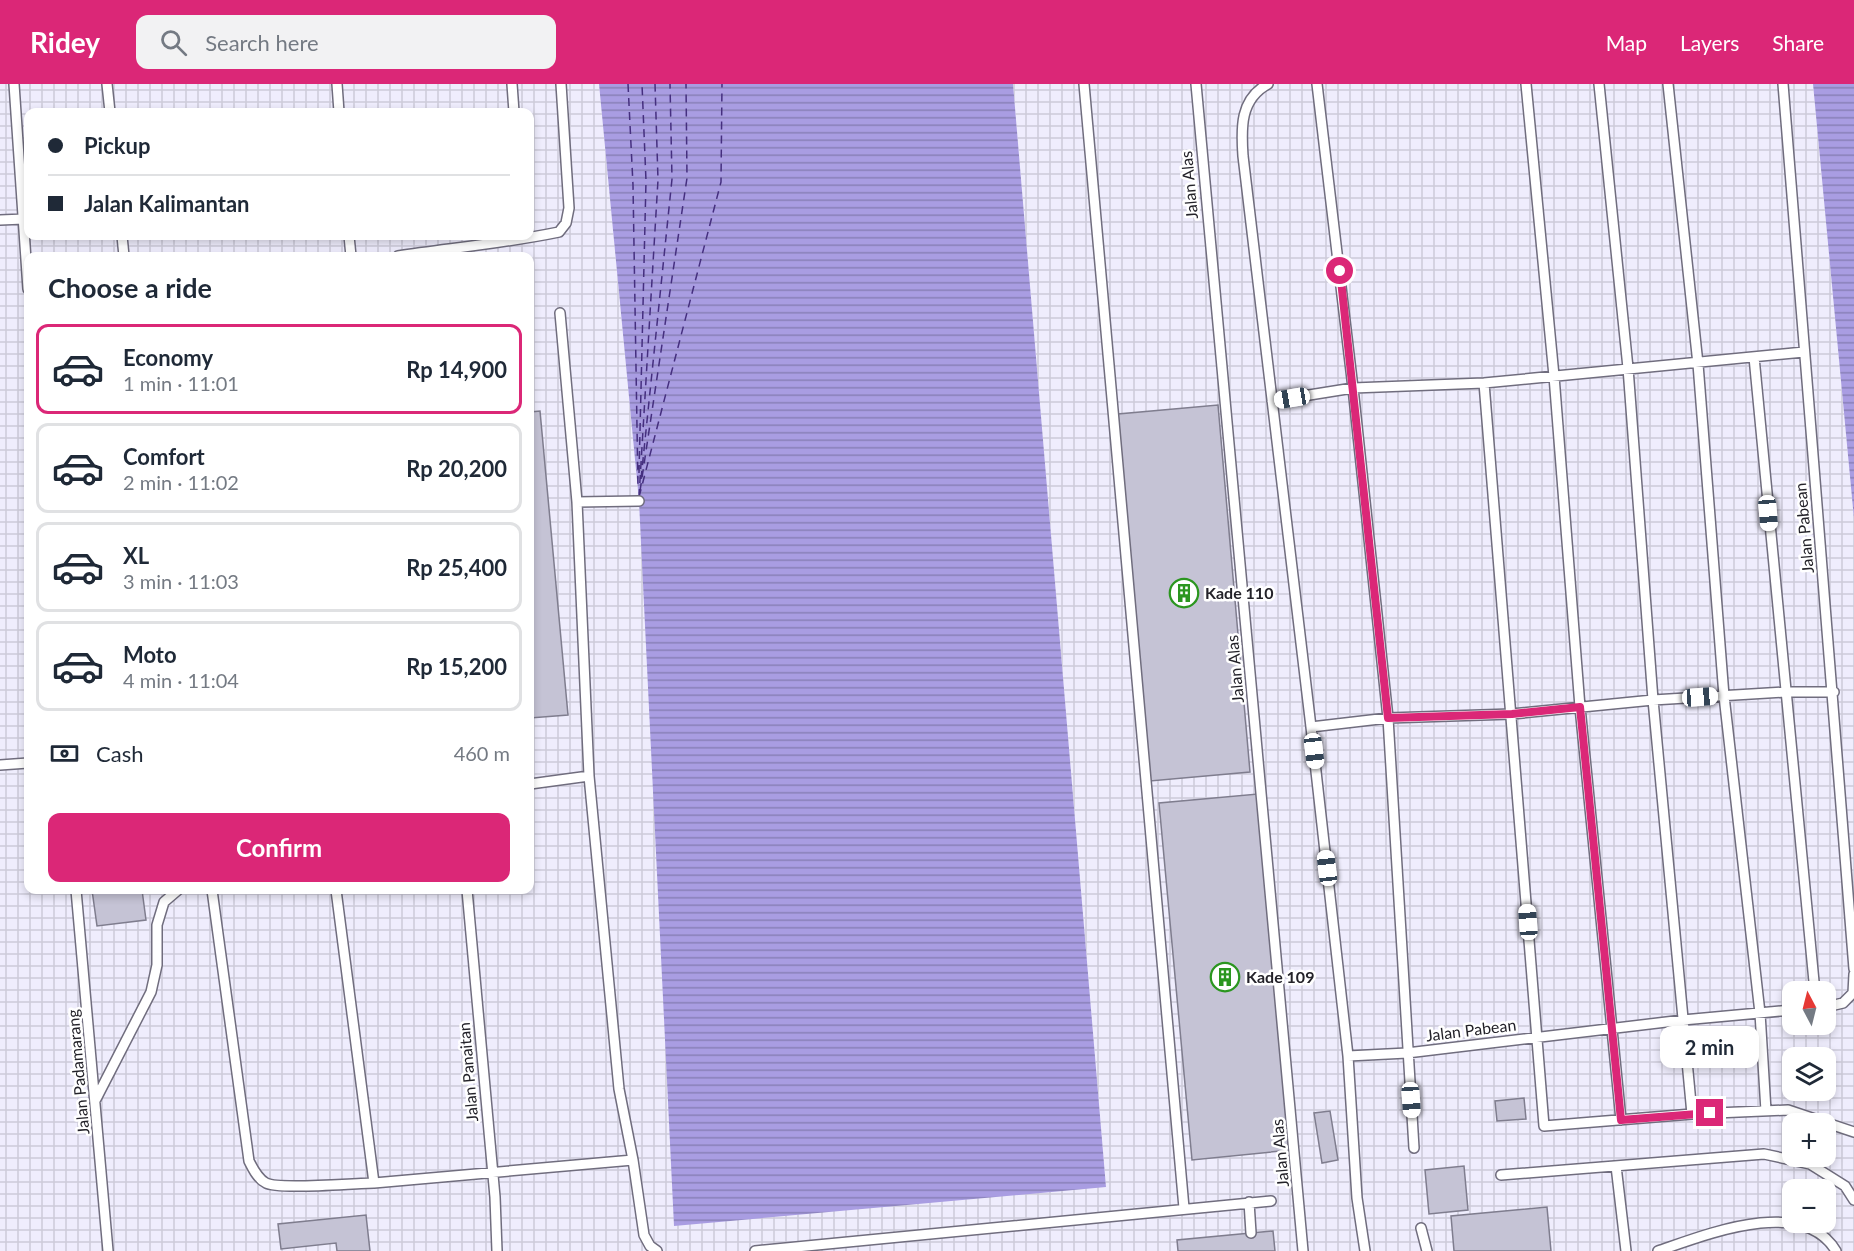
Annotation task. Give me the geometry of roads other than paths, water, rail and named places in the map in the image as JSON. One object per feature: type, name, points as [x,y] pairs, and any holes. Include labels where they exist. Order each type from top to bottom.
[{"type":"lane","points":[[0,220],[24,219],[14,84]]},
{"type":"lane","points":[[107,84],[110,108]]},
{"type":"lane","points":[[337,84],[339,108]]},
{"type":"lane","points":[[512,84],[514,108]]},
{"type":"lane","points":[[534,236],[559,232],[566,222],[568,187],[561,84]]},
{"type":"lane","points":[[1084,84],[1184,1208]]},
{"type":"lane","name":"Jalan Alas","points":[[1196,84],[1303,1251]]},
{"type":"lane","points":[[1268,84],[1256,90],[1248,103],[1241,129],[1348,1056],[1357,1198],[1365,1251]]},
{"type":"lane","points":[[1317,84],[1353,388],[1388,718],[1414,1148]]},
{"type":"lane","points":[[1526,84],[1554,376],[1580,707],[1621,1120]]},
{"type":"lane","points":[[1599,84],[1628,368],[1653,700],[1692,1114]]},
{"type":"lane","points":[[1668,84],[1698,364],[1724,696],[1760,1013],[1766,1111]]},
{"type":"lane","name":"Jalan Pabean","points":[[1783,84],[1834,692],[1854,972],[1853,993],[1843,1003],[1836,1005]]},
{"type":"lane","points":[[424,252],[505,240]]},
{"type":"lane","points":[[560,313],[577,502],[589,776],[619,1089],[633,1160],[644,1235],[650,1246],[657,1251]]},
{"type":"lane","points":[[1272,401],[1353,388],[1484,383],[1804,352]]},
{"type":"lane","points":[[1754,357],[1814,981]]},
{"type":"lane","points":[[1484,383],[1544,1126],[1692,1114],[1788,1110],[1854,1132]]},
{"type":"lane","points":[[577,502],[639,501]]},
{"type":"lane","points":[[1311,727],[1388,718],[1512,714],[1653,700],[1785,692],[1834,692]]},
{"type":"lane","points":[[0,765],[24,763]]},
{"type":"lane","points":[[534,783],[589,776]]},
{"type":"lane","name":"Jalan Padamarang","points":[[76,894],[108,1251]]},
{"type":"lane","points":[[96,1099],[151,992],[157,965],[157,925],[164,902],[173,894]]},
{"type":"lane","points":[[213,894],[249,1161],[254,1172],[265,1183],[273,1185],[374,1183],[633,1160]]},
{"type":"lane","points":[[337,894],[374,1183]]},
{"type":"lane","name":"Jalan Panaitan","points":[[467,894],[495,1197],[497,1251]]},
{"type":"lane","name":"Jalan Pabean","points":[[1348,1056],[1407,1053],[1683,1020],[1782,1011]]},
{"type":"lane","points":[[1501,1175],[1764,1154],[1810,1164],[1845,1186],[1854,1200]]},
{"type":"lane","points":[[1616,1166],[1626,1251]]},
{"type":"lane","points":[[755,1251],[1271,1201]]},
{"type":"lane","points":[[1249,1202],[1251,1233]]},
{"type":"lane","points":[[1658,1251],[1744,1225],[1788,1222],[1817,1230],[1833,1245],[1836,1251]]},
{"type":"lane","points":[[1421,1228],[1427,1251]]},
{"type":"place","name":"Kade 110","points":[[1184,593]]},
{"type":"place","name":"Kade 109","points":[[1225,977]]}]
